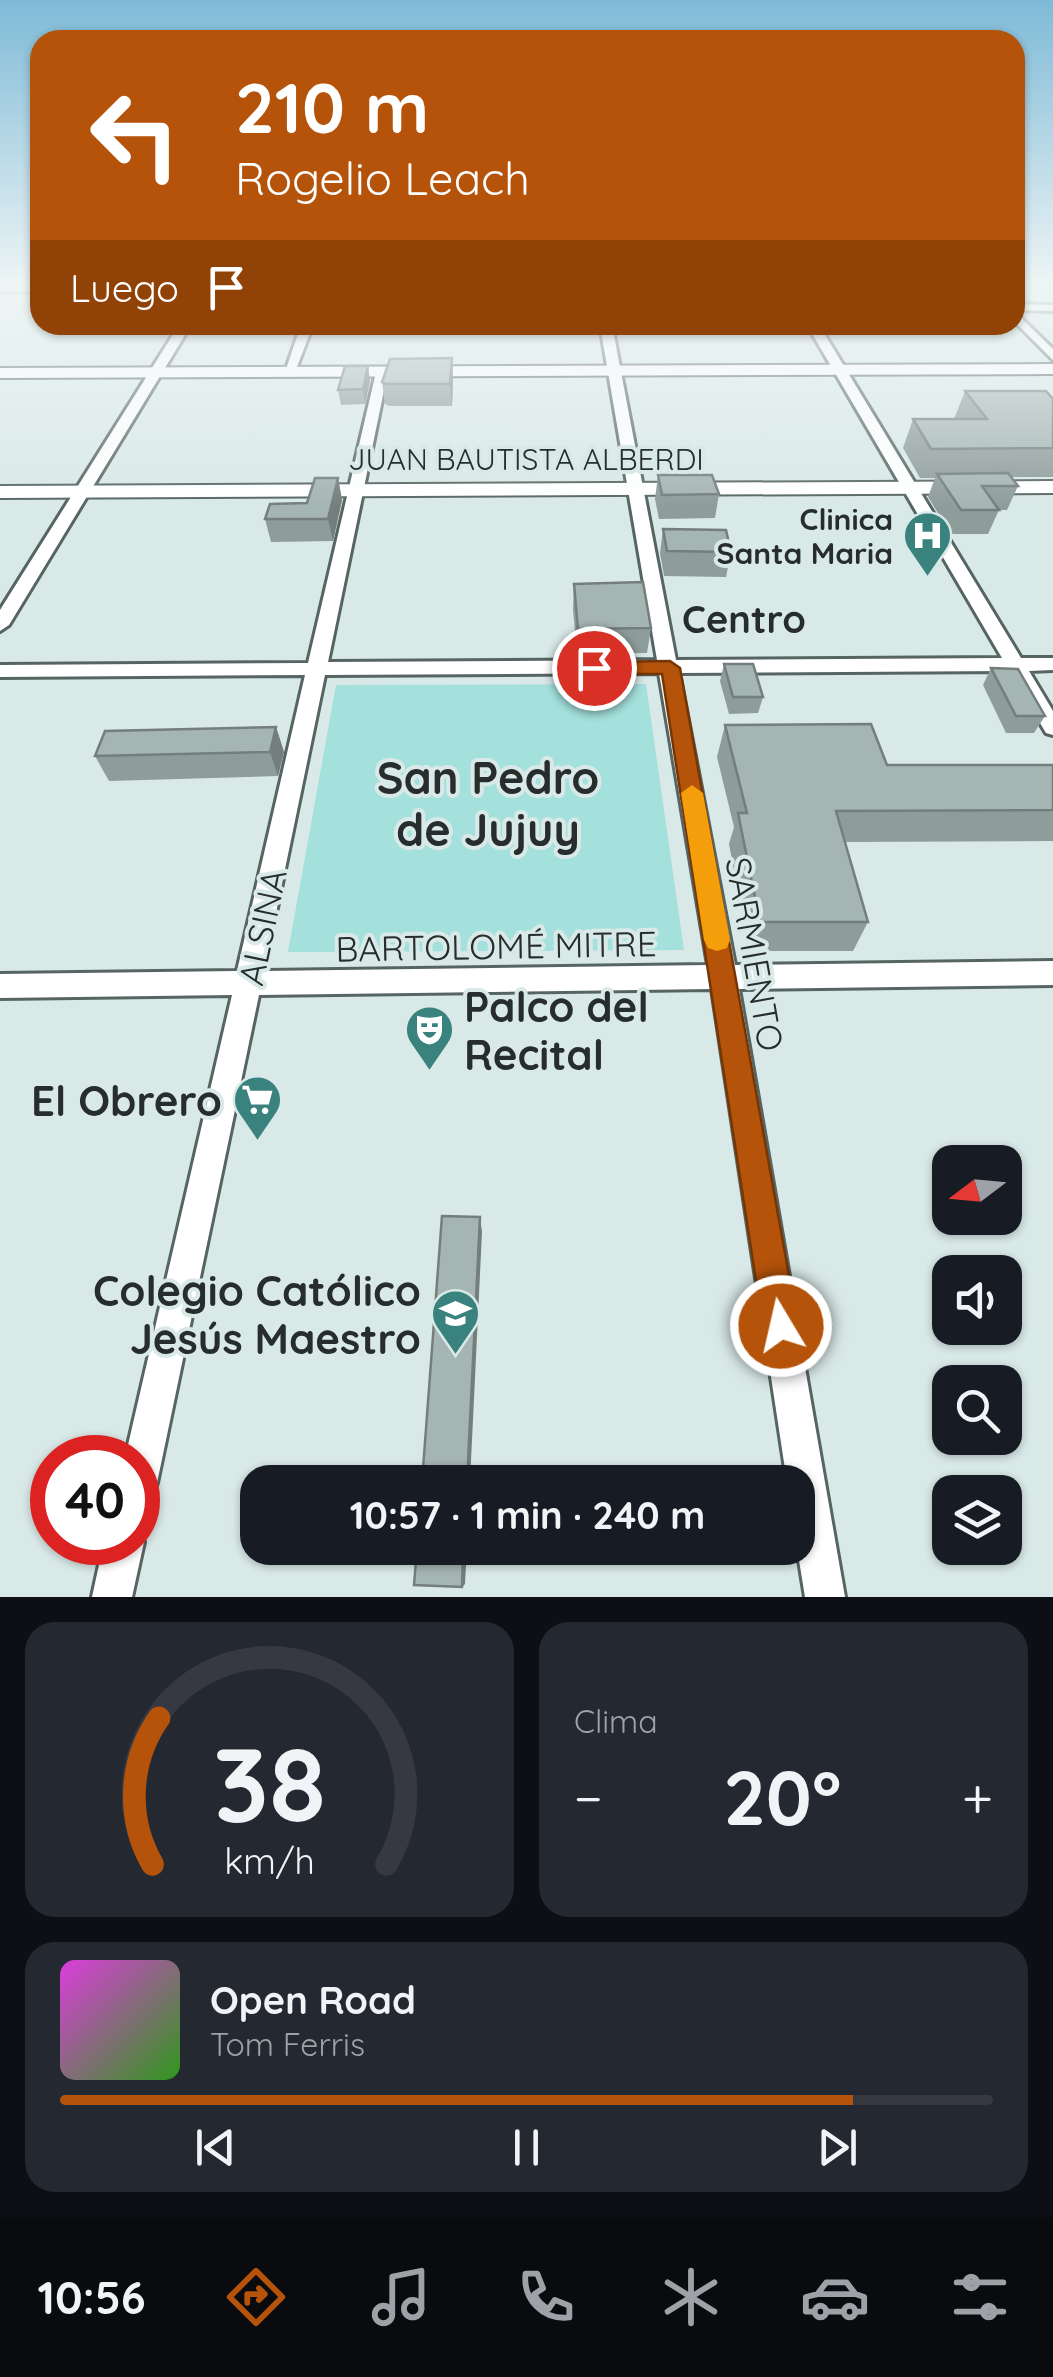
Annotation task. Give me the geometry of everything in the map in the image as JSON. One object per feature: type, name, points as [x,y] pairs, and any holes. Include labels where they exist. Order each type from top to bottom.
[{"type":"main road","points":[[0,373],[1053,369]]},
{"type":"main road","name":"JUAN BAUTISTA ALBERDI","points":[[0,492],[1053,486]]},
{"type":"street","points":[[0,625],[164,359]]},
{"type":"street","points":[[289,372],[294,359]]},
{"type":"street","name":"SARMIENTO","points":[[610,359],[724,979],[825,1597]]},
{"type":"street","points":[[833,359],[1053,728]]},
{"type":"street","name":"ALSINA","points":[[149,1435],[382,371]]},
{"type":"street","points":[[0,671],[1053,664]]},
{"type":"street","name":"BARTOLOMÉ MITRE","points":[[0,986],[1053,974]]},
{"type":"street","points":[[112,1597],[119,1565]]},
{"type":"shaded area","points":[[646,684],[684,950],[288,952],[336,685]]},
{"type":"building","points":[[390,359],[452,359],[450,384],[386,384],[382,382]]},
{"type":"building","points":[[345,366],[368,366],[363,389],[338,390]]},
{"type":"building","points":[[965,391],[1046,391],[1053,399],[1053,448],[931,449],[913,419],[987,419]]},
{"type":"building","points":[[1008,473],[1018,486],[982,486],[999,510],[961,510],[937,474]]},
{"type":"building","points":[[658,475],[712,475],[719,494],[662,495]]},
{"type":"building","points":[[315,478],[338,478],[328,519],[265,519],[270,504],[307,503]]},
{"type":"building","points":[[663,529],[726,530],[731,552],[667,551]]},
{"type":"building","points":[[643,582],[651,628],[578,629],[574,584]]},
{"type":"building","points":[[724,664],[753,664],[763,697],[733,697]]},
{"type":"building","points":[[991,668],[1018,669],[1045,716],[1016,716]]},
{"type":"building","points":[[871,724],[887,765],[1053,765],[1053,810],[836,811],[868,922],[760,922],[738,813],[747,813],[725,725]]},
{"type":"building","points":[[276,727],[270,752],[95,756],[105,731]]},
{"type":"building","name":"Colegio Católico Jesús Maestro","points":[[442,1216],[480,1217],[468,1465],[423,1465]]},
{"type":"building","points":[[416,1565],[463,1565],[462,1587],[414,1585]]},
{"type":"slow traffic","points":[[692,793],[717,940]]},
{"type":"place","name":"Clinica Santa Maria","points":[[928,578]]},
{"type":"place","name":"Palco del Recital","points":[[429,1072]]},
{"type":"place","name":"El Obrero","points":[[257,1142]]},
{"type":"place","name":"Colegio Católico Jesús Maestro","points":[[456,1356]]},
{"type":"district","name":"Centro","points":[[744,619]]},
{"type":"district","name":"San Pedro de Jujuy","points":[[488,803]]},
{"type":"route","points":[[594,668],[670,668],[781,1326]]}]
